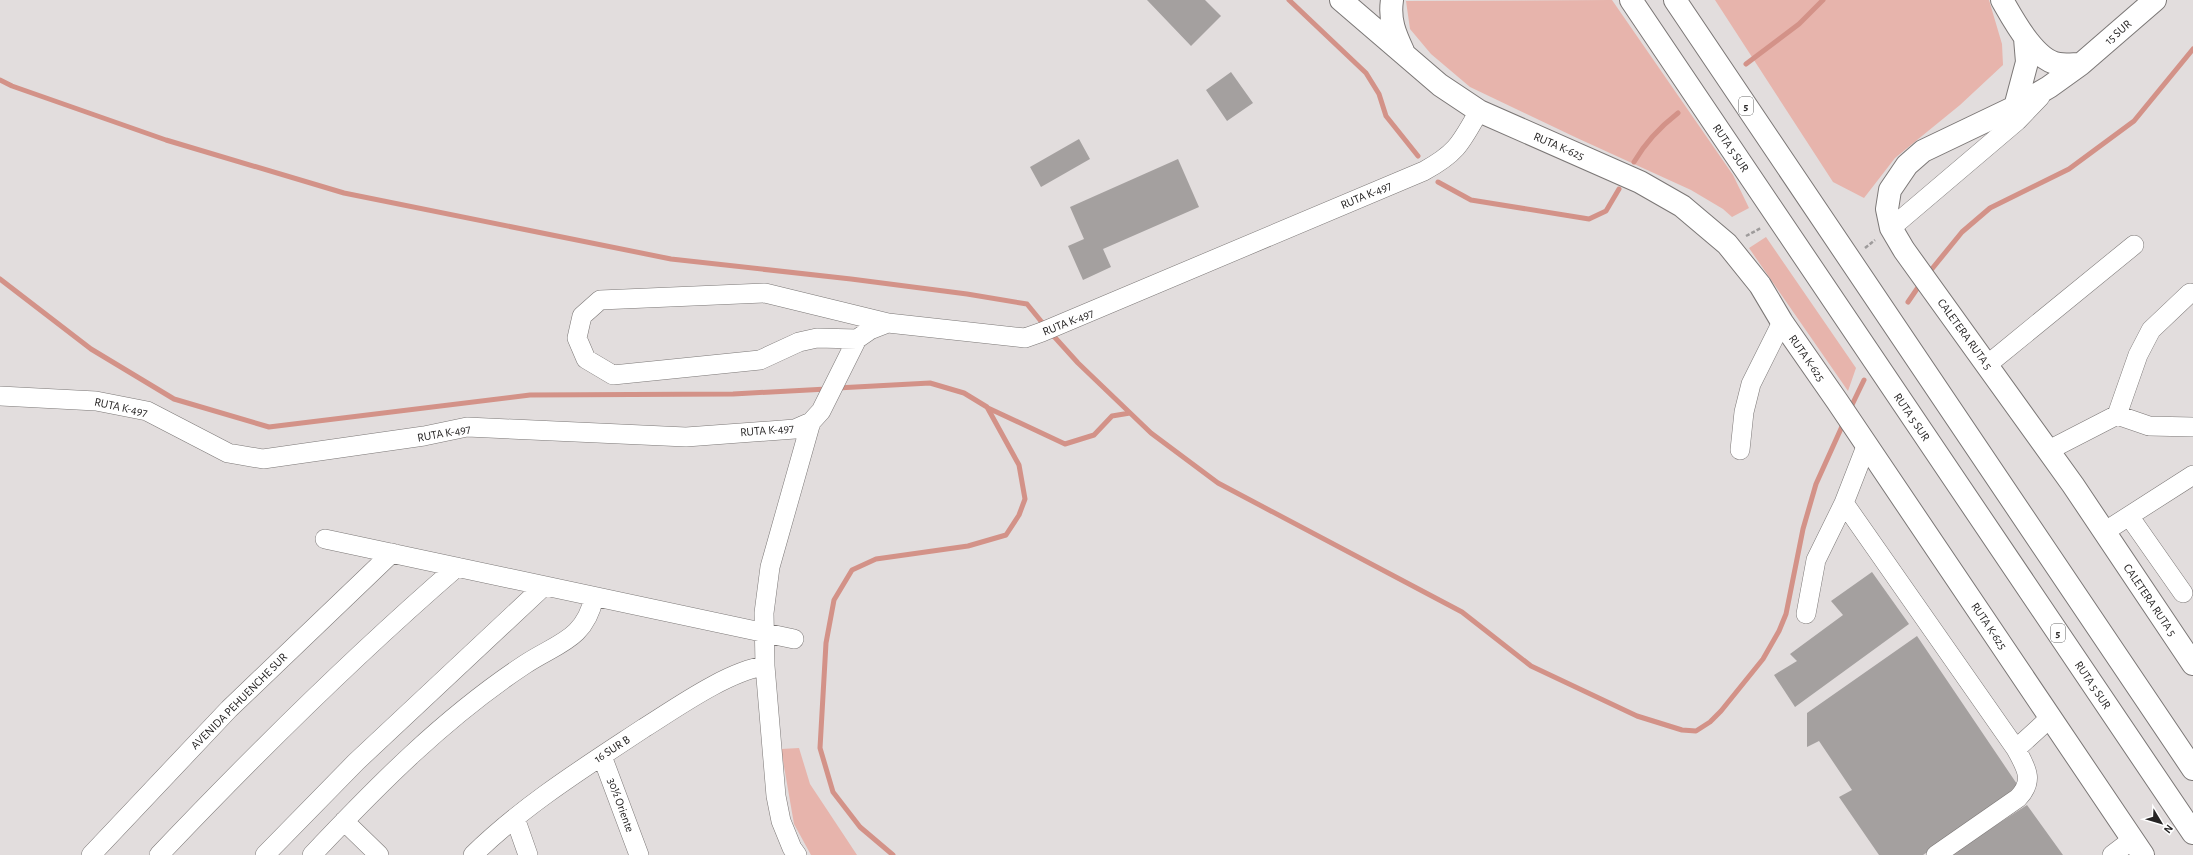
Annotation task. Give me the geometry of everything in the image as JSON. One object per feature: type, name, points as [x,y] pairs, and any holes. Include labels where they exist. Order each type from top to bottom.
[{"type":"main road","points":[[1392,0],[1390,14],[1394,31],[1404,54]]},
{"type":"main road","name":"RUTA 5 SUR","points":[[1631,0],[2193,833]]},
{"type":"main road","name":"5","points":[[1674,0],[2193,770]]},
{"type":"main road","points":[[2002,0],[2025,38],[2049,61],[2059,64],[2081,64]]},
{"type":"main road","name":"15 SUR","points":[[2081,64],[2155,0]]},
{"type":"main road","name":"RUTA K-625","points":[[1347,2],[1440,85],[1479,111],[1640,182],[1682,206],[1727,244],[1760,286],[1782,322],[1837,400],[2138,847]]},
{"type":"main road","points":[[2015,107],[2027,62],[2025,38]]},
{"type":"main road","name":"CALETERA RUTA 5","points":[[2081,64],[2049,87],[2015,107],[1923,151],[1906,164],[1895,181],[1887,200],[1888,214],[1892,228],[1915,266],[2049,450],[2192,660]]},
{"type":"street","points":[[1892,228],[2017,121],[2049,87]]},
{"type":"street","name":"RUTA K-497","points":[[854,345],[870,330],[888,323],[1025,338],[1068,323],[1424,171],[1445,160],[1459,146],[1479,111]]},
{"type":"street","points":[[1987,366],[2134,245]]},
{"type":"street","points":[[797,855],[792,848],[781,821],[776,796],[765,666],[764,614],[770,567],[816,417],[854,345],[817,338],[799,342],[760,360],[613,375],[586,359],[577,338],[582,316],[600,300],[765,293],[888,323]]},
{"type":"street","points":[[2117,416],[2138,355],[2151,330],[2190,293]]},
{"type":"street","points":[[1740,450],[1744,412],[1751,384],[1782,322]]},
{"type":"street","name":"RUTA K-497","points":[[0,396],[96,401],[147,411],[228,453],[263,459],[424,436],[467,427],[686,437],[795,430],[816,417]]},
{"type":"street","points":[[2049,450],[2117,416],[2149,426],[2193,427]]},
{"type":"street","points":[[1806,614],[1816,560],[1844,503],[1861,436]]},
{"type":"street","points":[[2104,532],[2193,475]]},
{"type":"street","points":[[1844,503],[2016,749],[2027,771],[2028,781],[2023,792],[2018,798],[1936,855]]},
{"type":"street","points":[[2129,516],[2183,593]]},
{"type":"street","points":[[325,539],[794,639]]},
{"type":"street","name":"AVENIDA PEHUENCHE SUR","points":[[91,855],[229,709],[392,553]]},
{"type":"street","points":[[159,855],[203,808],[356,658],[457,567]]},
{"type":"street","points":[[265,855],[356,762],[544,586]]},
{"type":"street","points":[[312,855],[408,756],[524,665],[574,635],[583,626],[591,612],[594,597]]},
{"type":"street","name":"16 SUR B","points":[[473,855],[515,818],[564,780],[678,706],[746,669],[765,666]]},
{"type":"street","points":[[2016,749],[2051,717]]},
{"type":"street","name":"30½ Oriente","points":[[602,756],[639,855]]},
{"type":"street","points":[[515,818],[528,855]]},
{"type":"street","points":[[344,821],[379,855]]},
{"type":"street","points":[[2112,855],[2138,847]]},
{"type":"path","points":[[1727,244],[1778,219]]},
{"type":"path","points":[[1849,259],[1892,228]]},
{"type":"shaded area","points":[[1612,0],[1733,175],[1749,208],[1732,217],[1723,209],[1691,190],[1470,87],[1431,54],[1410,29],[1406,1]]},
{"type":"shaded area","points":[[1715,0],[1989,0],[2002,44],[2003,65],[1960,105],[1895,158],[1864,198],[1833,182]]},
{"type":"shaded area","points":[[1766,237],[1856,368],[1848,391],[1749,248]]},
{"type":"shaded area","points":[[799,748],[810,784],[857,855],[811,855],[794,824],[781,749]]},
{"type":"building","points":[[1147,0],[1205,0],[1221,16],[1191,46]]},
{"type":"building","points":[[1231,72],[1253,103],[1227,121],[1206,90]]},
{"type":"building","points":[[1079,139],[1090,159],[1041,187],[1030,167]]},
{"type":"building","points":[[1178,159],[1199,207],[1103,249],[1111,267],[1083,280],[1068,246],[1084,239],[1070,207]]},
{"type":"building","points":[[1872,572],[1909,624],[1795,707],[1774,675],[1797,661],[1790,654],[1843,615],[1831,601]]},
{"type":"building","points":[[1917,636],[2021,790],[1923,855],[1879,855],[1839,797],[1852,790],[1819,741],[1807,747],[1807,713]]},
{"type":"building","points":[[2027,805],[2063,855],[1954,855],[1953,853]]},
{"type":"waterway","points":[[1289,0],[1366,73],[1379,94],[1386,116],[1418,156]]},
{"type":"waterway","points":[[1746,64],[1799,24],[1823,0]]},
{"type":"waterway","points":[[1927,275],[1962,232],[1990,208],[2069,169],[2134,121],[2193,49]]},
{"type":"waterway","points":[[0,80],[12,86],[166,140],[344,193],[671,259],[851,279],[967,294],[1027,304],[1045,326]]},
{"type":"waterway","points":[[1634,162],[1653,136],[1678,113]]},
{"type":"waterway","points":[[1438,182],[1471,200],[1589,219],[1606,211],[1619,189]]},
{"type":"waterway","points":[[0,279],[91,349],[174,399],[269,427],[530,395],[733,394],[827,389]]},
{"type":"waterway","points":[[1908,302],[1921,283]]},
{"type":"waterway","points":[[1050,332],[1078,363],[1151,433],[1218,483],[1462,612],[1531,666],[1637,716],[1682,730],[1696,731],[1710,722],[1721,711],[1763,659],[1779,631],[1786,614],[1803,529],[1816,484],[1844,422]]},
{"type":"waterway","points":[[1850,409],[1864,380]]},
{"type":"waterway","points":[[837,388],[930,383],[964,393],[987,407],[1019,465],[1025,499],[1019,515],[1006,535],[968,546],[876,559],[852,570],[834,600],[826,643],[820,748],[833,792],[860,827],[893,855]]},
{"type":"waterway","points":[[988,408],[1065,444],[1094,435],[1112,416],[1130,413]]}]
